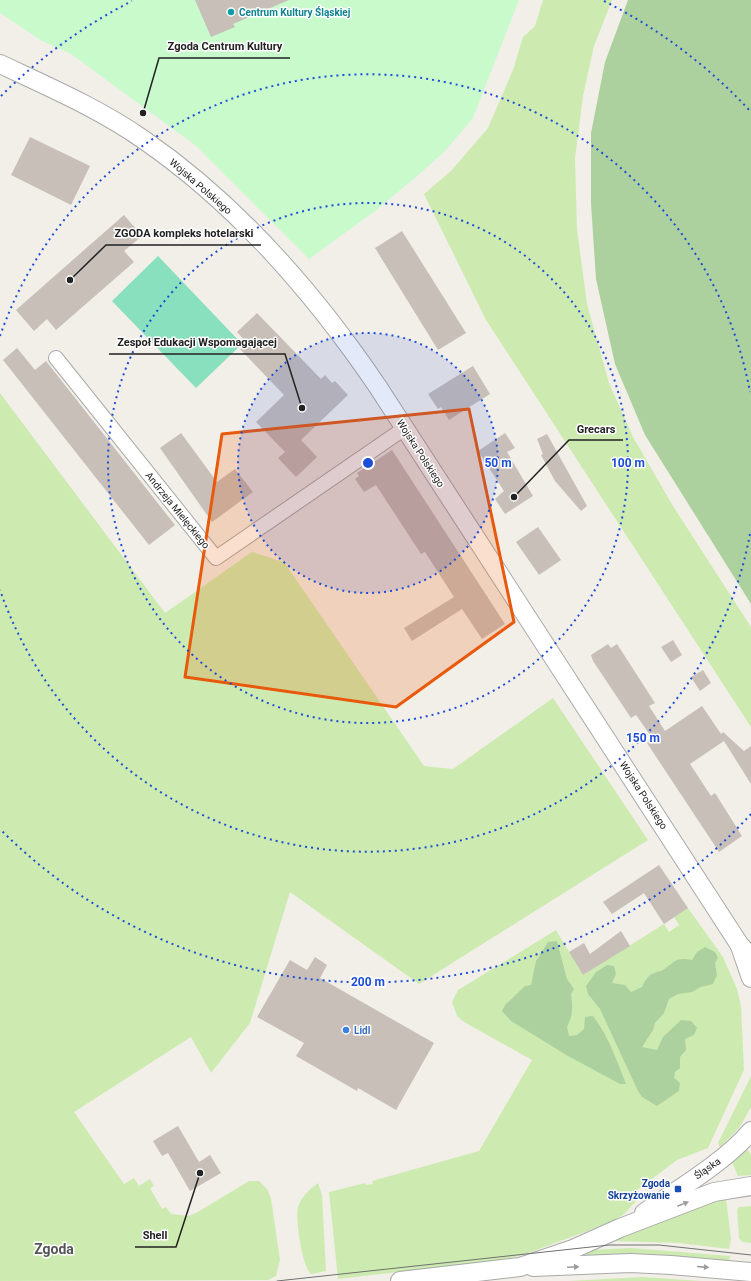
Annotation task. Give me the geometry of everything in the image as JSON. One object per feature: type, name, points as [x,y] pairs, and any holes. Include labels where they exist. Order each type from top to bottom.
[{"type":"street","name":"Wojska Polskiego","points":[[0,64],[64,95],[125,128],[171,159],[206,187],[264,244],[314,302],[365,368],[739,944],[751,957]]},
{"type":"street","name":"Andrzeja Mielęckiego","points":[[56,358],[216,558],[405,428]]},
{"type":"street","name":"Wojska Polskiego","points":[[739,944],[751,978]]},
{"type":"street","name":"Śląska","points":[[620,1228],[722,1158],[751,1131]]},
{"type":"street","name":"Śląska","points":[[400,1281],[511,1272],[573,1249],[620,1228],[714,1192],[751,1186]]},
{"type":"street","points":[[511,1272],[546,1268],[630,1263],[751,1272]]},
{"type":"highlighted area","points":[[469,409],[514,622],[396,707],[185,677],[222,434]]},
{"type":"green space","points":[[0,0],[519,0],[473,118],[445,151],[416,177],[375,211],[309,259],[195,145],[71,54],[42,41],[0,13]]},
{"type":"green space","points":[[543,0],[612,0],[594,46],[583,96],[575,158],[577,229],[587,304],[609,383],[633,437],[673,506],[751,627],[751,727],[486,320],[424,194],[451,171],[488,128],[513,70],[523,37],[535,26]]},
{"type":"green space","points":[[628,0],[751,0],[751,604],[645,435],[615,364],[596,279],[591,204],[591,133],[605,62]]},
{"type":"green space","points":[[158,256],[242,344],[196,388],[112,301]]},
{"type":"green space","points":[[0,393],[165,613],[252,552],[284,562],[424,766],[453,769],[553,698],[648,840],[419,984],[290,892],[250,1023],[211,1073],[191,1037],[74,1112],[124,1184],[134,1178],[139,1186],[150,1179],[154,1186],[150,1188],[162,1209],[166,1207],[171,1214],[188,1216],[196,1213],[249,1181],[259,1181],[267,1189],[271,1198],[280,1260],[276,1276],[268,1280],[0,1281]]},
{"type":"green space","points":[[688,908],[723,957],[737,989],[741,1006],[744,1070],[708,1148],[677,1160],[637,1190],[641,1196],[624,1214],[614,1221],[523,1255],[502,1260],[338,1279],[329,1192],[365,1183],[366,1185],[373,1184],[372,1181],[479,1151],[532,1060],[464,1022],[457,1016],[452,1002],[458,990],[556,930],[583,975],[664,924],[669,932],[679,925],[674,917]]},
{"type":"green space","points":[[557,941],[567,979],[574,989],[571,994],[572,1007],[567,1027],[569,1036],[577,1035],[584,1029],[585,1017],[593,1016],[608,1040],[626,1084],[620,1084],[568,1056],[511,1021],[502,1011],[505,1005],[525,986],[531,985],[536,961],[548,942]]},
{"type":"green space","points":[[705,947],[715,952],[718,958],[715,963],[717,975],[713,984],[701,987],[692,992],[678,994],[669,999],[664,1013],[655,1023],[653,1030],[642,1047],[657,1050],[663,1037],[681,1020],[691,1021],[697,1028],[694,1035],[685,1039],[686,1050],[680,1057],[680,1068],[675,1072],[674,1078],[680,1083],[679,1091],[657,1106],[642,1097],[638,1091],[600,1009],[588,994],[586,986],[596,972],[607,965],[614,966],[616,974],[612,983],[625,985],[631,992],[642,987],[650,975],[662,971],[679,960],[692,960],[697,952]]},
{"type":"green space","points":[[751,1076],[751,1107],[739,1128],[720,1147],[718,1143]]},
{"type":"green space","points":[[748,1150],[751,1155],[751,1175],[738,1176],[732,1162],[744,1151]]},
{"type":"green space","points":[[318,1183],[322,1195],[326,1271],[311,1274],[302,1253],[298,1231],[297,1213],[299,1203],[303,1197]]},
{"type":"green space","points":[[726,1198],[731,1239],[729,1249],[679,1243],[613,1241],[708,1203]]},
{"type":"green space","points":[[751,1206],[751,1243],[742,1242],[739,1238],[737,1210],[739,1207]]},
{"type":"green space","points":[[631,1248],[730,1256],[729,1263],[587,1257],[586,1254],[589,1250]]},
{"type":"green space","points":[[642,1277],[702,1281],[568,1281]]},
{"type":"building","name":"Centrum Kultury Śląskiej","points":[[195,0],[289,0],[233,24],[235,27],[211,37]]},
{"type":"building","points":[[30,137],[90,166],[71,205],[11,175]]},
{"type":"building","points":[[124,215],[142,236],[124,251],[134,262],[56,330],[47,319],[34,331],[16,310]]},
{"type":"building","points":[[402,231],[466,333],[438,350],[375,248]]},
{"type":"building","points":[[257,313],[321,379],[325,375],[332,383],[335,381],[348,395],[301,440],[317,457],[296,477],[278,458],[285,452],[256,422],[284,395],[240,349],[247,343],[237,332]]},
{"type":"building","points":[[17,348],[35,370],[46,361],[175,525],[149,545],[3,360]]},
{"type":"building","points":[[473,366],[490,394],[449,420],[441,407],[438,409],[428,394]]},
{"type":"building","points":[[181,433],[217,482],[235,469],[253,492],[212,522],[160,448]]},
{"type":"building","points":[[505,433],[515,448],[507,452],[533,496],[505,514],[495,499],[504,491],[478,451]]},
{"type":"building","points":[[547,434],[587,506],[581,511],[555,481],[541,455],[543,454],[537,439]]},
{"type":"building","points":[[392,450],[505,624],[482,639],[462,609],[412,641],[404,628],[454,597],[425,552],[421,554],[376,485],[364,492],[355,479],[359,476],[357,473]]},
{"type":"building","points":[[538,527],[561,560],[539,575],[516,542]]},
{"type":"building","points":[[673,640],[682,655],[671,662],[661,647]]},
{"type":"building","points":[[608,644],[611,648],[617,644],[655,703],[649,706],[665,731],[702,706],[721,734],[723,732],[744,751],[751,746],[751,784],[724,741],[690,764],[711,796],[715,793],[742,836],[719,852],[647,743],[653,739],[636,715],[631,718],[593,661],[591,655]]},
{"type":"building","points":[[703,670],[711,683],[700,691],[691,677]]},
{"type":"building","points":[[659,865],[688,908],[664,924],[644,893],[612,914],[603,902]]},
{"type":"building","points":[[621,931],[630,946],[583,975],[569,952],[584,943],[590,954]]},
{"type":"building","name":"Lidl","points":[[315,957],[327,965],[320,978],[434,1043],[396,1110],[358,1088],[357,1091],[296,1056],[304,1043],[257,1017],[290,960],[307,970]]},
{"type":"building","points":[[178,1126],[199,1162],[210,1155],[221,1173],[190,1191],[168,1153],[162,1156],[153,1141]]},
{"type":"tram line","points":[[277,1281],[609,1245],[659,1245],[751,1255]]},
{"type":"place","name":"Centrum Kultury Śląskiej","points":[[231,12]]},
{"type":"place","name":"Zgoda Centrum Kultury","points":[[143,113]]},
{"type":"place","name":"ZGODA kompleks hotelarski","points":[[70,280]]},
{"type":"place","name":"Zespoł Edukacji Wspomagającej","points":[[302,408]]},
{"type":"place","name":"Grecars","points":[[514,497]]},
{"type":"place","name":"Lidl","points":[[346,1030]]},
{"type":"place","name":"Shell","points":[[200,1173]]},
{"type":"place","name":"Zgoda Skrzyżowanie","points":[[678,1189]]},
{"type":"district","name":"Zgoda","points":[[54,1249]]}]
